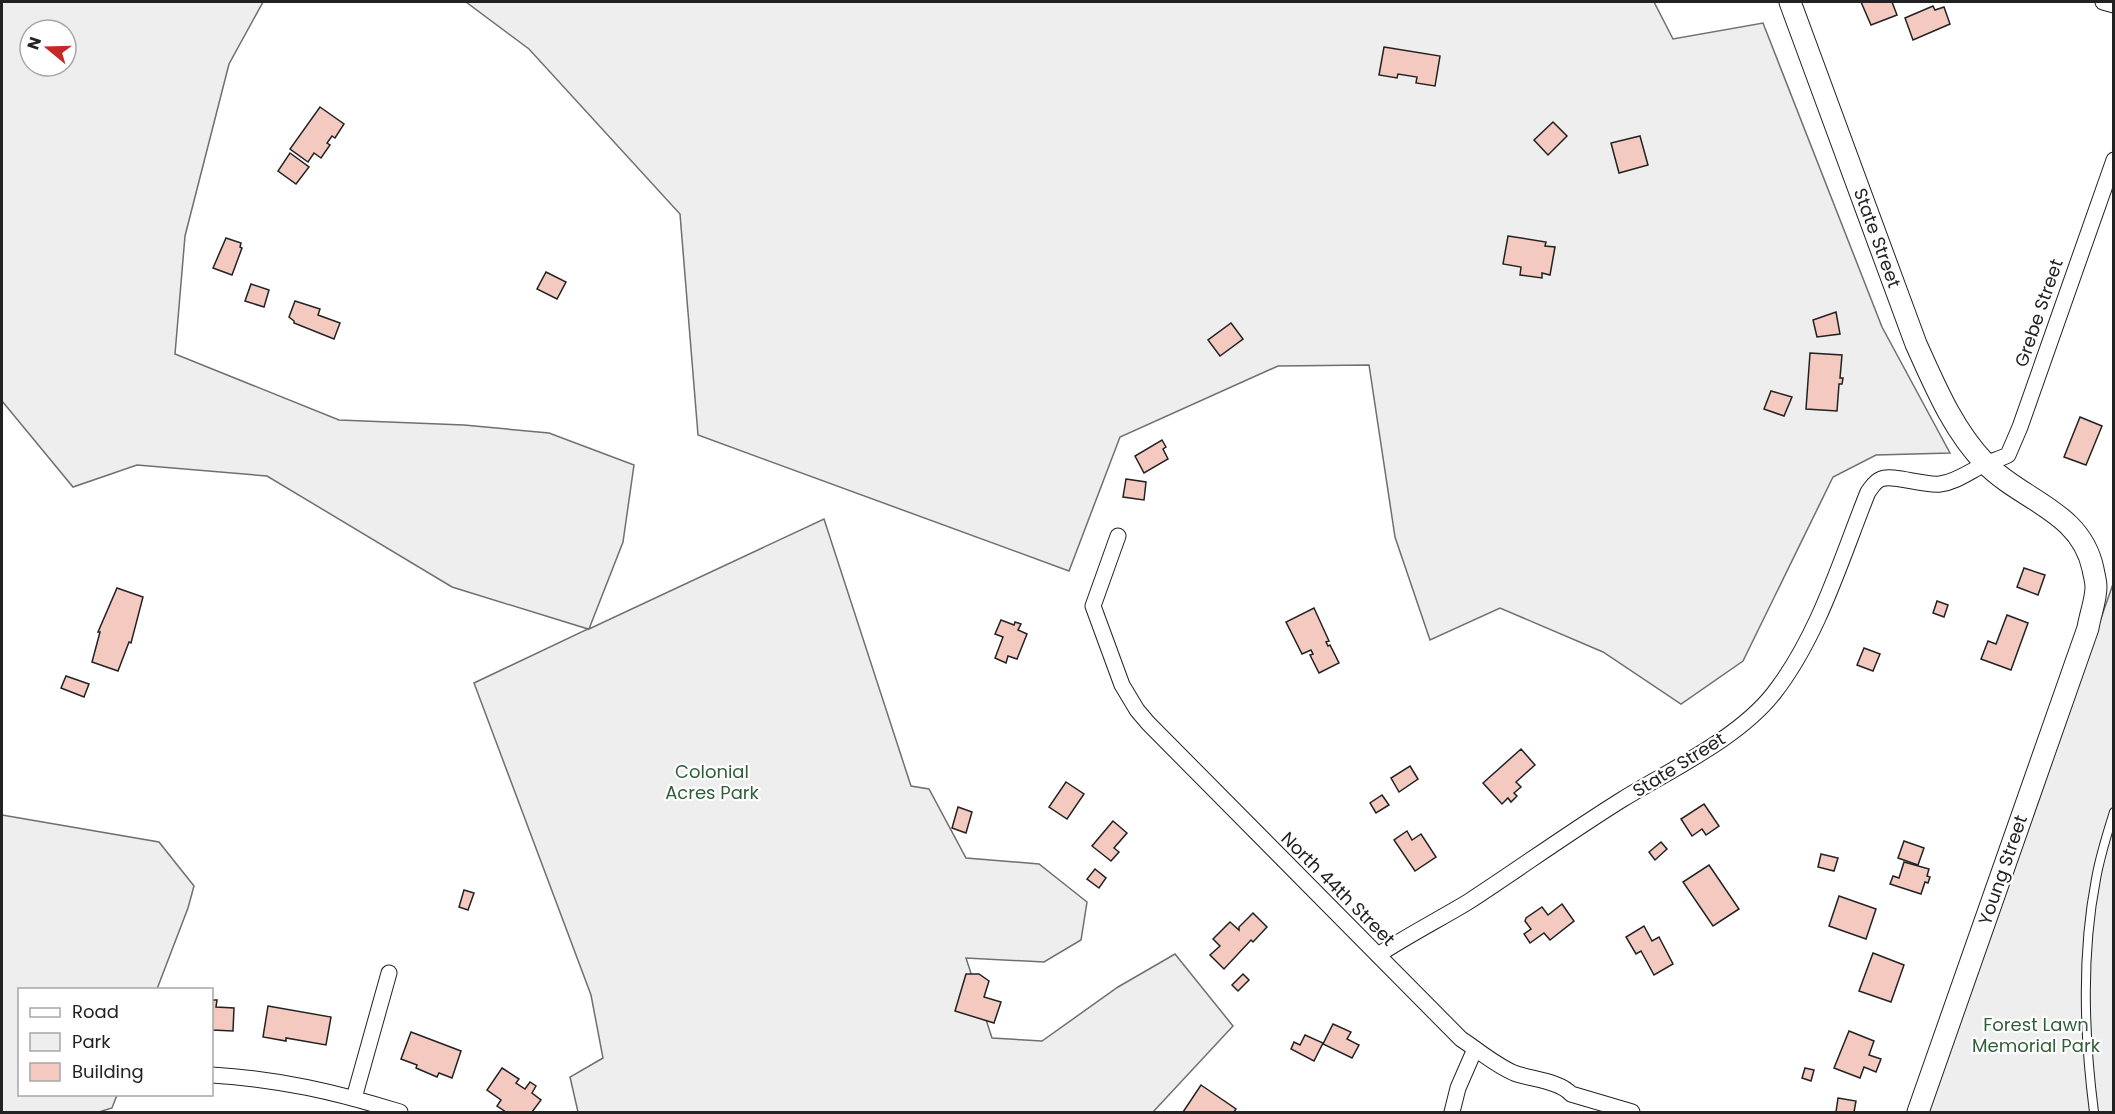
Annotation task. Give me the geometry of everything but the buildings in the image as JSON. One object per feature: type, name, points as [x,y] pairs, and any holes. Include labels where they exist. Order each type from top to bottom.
[{"type":"street","name":"State Street","points":[[1790,2],[1916,344],[1937,390],[1965,440],[1986,463],[2011,485],[2063,519],[2079,535],[2090,554],[2096,586],[2088,628]]},
{"type":"street","points":[[2103,2],[2114,5]]},
{"type":"street","name":"Grebe Street","points":[[1986,463],[2008,455],[2114,160]]},
{"type":"street","name":"State Street","points":[[1378,956],[1467,902],[1566,835],[1724,738],[1756,713],[1774,693],[1794,664],[1833,580],[1868,492],[1876,482],[1887,477],[1924,484],[1941,484],[1952,481],[1986,463]]},
{"type":"street","name":"North 44th Street","points":[[1118,536],[1094,606],[1115,669],[1137,710],[1264,842],[1461,1039],[1514,1072],[1568,1090],[1571,1094],[1632,1113]]},
{"type":"street","name":"Young Street","points":[[1918,1113],[2088,628]]},
{"type":"street","points":[[354,1098],[389,973]]},
{"type":"street","points":[[1452,1113],[1458,1088],[1476,1049]]},
{"type":"street","points":[[213,1075],[254,1078],[306,1086],[400,1113]]},
{"type":"lane","points":[[2094,1113],[2088,1068],[2084,989],[2086,956],[2096,878],[2114,812]]},
{"type":"green space","name":"Colonial Acres Park","points":[[2,2],[263,2],[229,64],[185,236],[175,354],[339,420],[464,425],[549,433],[634,465],[623,542],[589,629],[824,519],[911,786],[929,789],[966,858],[1039,864],[1087,902],[1081,940],[1044,962],[966,958],[992,1038],[1042,1041],[1118,987],[1175,954],[1233,1026],[1153,1112],[578,1112],[570,1077],[603,1058],[591,995],[474,683],[588,629],[452,587],[267,476],[137,465],[73,487],[2,401]]},
{"type":"green space","points":[[466,2],[1654,2],[1673,39],[1763,23],[1882,327],[1950,453],[1876,455],[1833,477],[1743,661],[1681,704],[1603,652],[1500,608],[1430,640],[1395,537],[1369,365],[1278,366],[1120,437],[1069,571],[698,435],[680,214],[529,49]]},
{"type":"green space","name":"Forest Lawn Memorial Park","points":[[2113,584],[2113,1112],[1928,1112]]},
{"type":"green space","points":[[2,815],[159,842],[194,886],[157,988],[18,988],[18,1096],[117,1096],[112,1108],[99,1112],[2,1112]]}]
